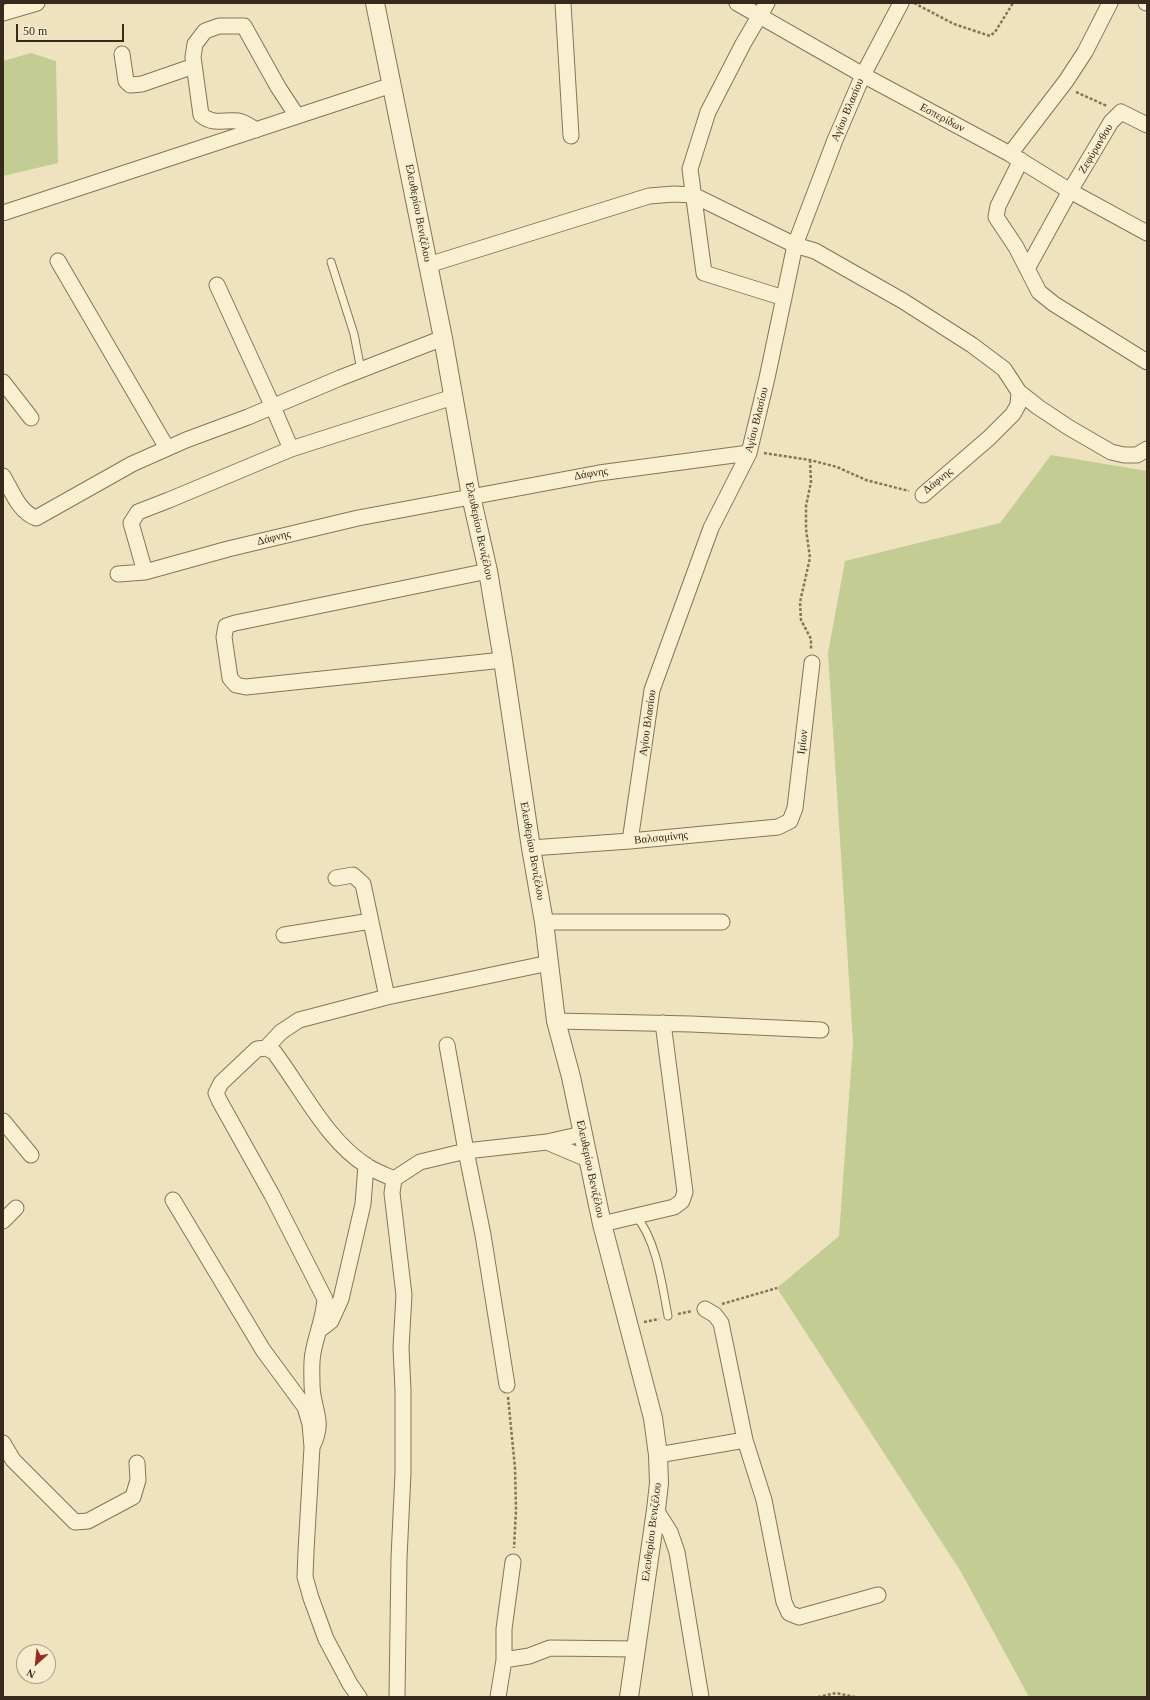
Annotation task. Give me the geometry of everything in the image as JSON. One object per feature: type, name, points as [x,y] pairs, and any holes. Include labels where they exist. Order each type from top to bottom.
[{"type":"street","points":[[3,13],[37,3]]},
{"type":"street","name":"Ελευθερίου Βενιζέλου","points":[[375,3],[443,338],[471,496],[488,571],[544,922],[556,1021],[571,1077],[587,1159],[602,1224],[653,1418],[658,1455],[656,1510],[629,1697]]},
{"type":"street","points":[[563,3],[571,136]]},
{"type":"street","name":"Εσπερίδων","points":[[737,3],[863,75],[1015,157],[1070,192],[1147,233]]},
{"type":"street","points":[[768,3],[708,112],[690,169],[704,274],[784,298]]},
{"type":"street","name":"Αγίου Βλασίου","points":[[630,841],[652,690],[711,528],[750,453],[795,245],[835,140],[863,75],[901,3]]},
{"type":"street","points":[[1110,3],[1085,52],[1015,157],[998,206],[996,217],[1016,247],[1039,292],[1054,304],[1147,362]]},
{"type":"street","points":[[256,130],[239,121],[219,122],[207,120],[201,114],[193,57],[195,44],[205,31],[219,26],[244,26],[278,87],[297,116]]},
{"type":"street","points":[[122,54],[126,81],[130,85],[142,84],[194,66]]},
{"type":"street","points":[[3,213],[392,85]]},
{"type":"street","name":"Ζεφύρανθου","points":[[1027,269],[1111,122],[1120,112],[1147,125]]},
{"type":"street","points":[[428,265],[649,196],[674,194],[693,195],[795,245],[815,251],[903,301],[972,345],[1004,369],[1019,392],[1068,427],[1111,452],[1124,456],[1137,455],[1147,449]]},
{"type":"street","points":[[58,261],[167,448]]},
{"type":"street","points":[[216,285],[291,449]]},
{"type":"street","points":[[3,476],[19,504],[28,515],[36,518],[132,464],[167,448],[443,338]]},
{"type":"street","points":[[3,382],[31,418]]},
{"type":"street","name":"Δάφνης","points":[[924,495],[989,438],[1012,414],[1018,405],[1019,392]]},
{"type":"street","points":[[146,572],[131,523],[138,512],[291,449],[453,397]]},
{"type":"street","name":"Δάφνης","points":[[118,574],[146,572],[228,549],[358,518],[471,496],[599,472],[750,453]]},
{"type":"street","points":[[488,571],[226,626],[224,637],[230,678],[236,685],[246,687],[503,660]]},
{"type":"street","name":"Ιμίων","points":[[790,821],[795,808],[812,663]]},
{"type":"street","name":"Βαλσαμίνης","points":[[531,848],[630,841],[778,827],[790,821]]},
{"type":"street","points":[[336,878],[353,875],[363,884],[387,997]]},
{"type":"street","points":[[284,935],[371,921]]},
{"type":"street","points":[[544,922],[722,922]]},
{"type":"street","points":[[266,1048],[281,1032],[299,1020],[387,997],[549,963]]},
{"type":"street","points":[[556,1021],[775,1026],[821,1030]]},
{"type":"street","points":[[602,1224],[674,1207],[682,1201],[685,1192],[663,1024]]},
{"type":"street","points":[[447,1045],[483,1235],[507,1385]]},
{"type":"street","points":[[312,1447],[318,1435],[318,1416],[312,1386],[313,1353],[324,1311],[325,1299],[272,1195],[219,1100],[216,1093],[221,1083],[257,1049],[266,1048],[274,1052],[322,1121],[346,1149],[366,1165],[394,1179]]},
{"type":"street","points":[[3,1121],[31,1155]]},
{"type":"street","points":[[397,1697],[399,1558],[403,1473],[403,1390],[401,1348],[404,1295],[393,1213],[392,1193],[394,1179],[420,1162],[466,1150],[548,1142],[582,1134]]},
{"type":"street","points":[[548,1142],[587,1159]]},
{"type":"street","points":[[320,1329],[331,1321],[341,1299],[363,1204],[366,1165]]},
{"type":"street","points":[[173,1200],[263,1350],[306,1407],[310,1424],[312,1447],[305,1577],[326,1639],[350,1684],[359,1697]]},
{"type":"street","points":[[3,1221],[16,1208]]},
{"type":"street","points":[[705,1309],[715,1314],[721,1323],[745,1440],[764,1500],[784,1602],[789,1613],[799,1617],[878,1595]]},
{"type":"street","points":[[658,1455],[745,1440]]},
{"type":"street","points":[[3,1443],[13,1460],[75,1522],[88,1521],[133,1497],[138,1480],[137,1464]]},
{"type":"street","points":[[656,1510],[670,1532],[677,1552],[701,1697]]},
{"type":"street","points":[[498,1697],[504,1660],[504,1629],[513,1562]]},
{"type":"street","points":[[504,1660],[529,1656],[550,1648],[636,1649]]},
{"type":"lane","points":[[331,262],[354,334],[361,370]]},
{"type":"lane","points":[[636,1216],[643,1225],[657,1264],[668,1316]]},
{"type":"path","points":[[914,3],[954,24],[990,36],[995,32],[1013,3]]},
{"type":"path","points":[[1062,86],[1120,112]]},
{"type":"path","name":"Δάφνης","points":[[750,453],[773,454],[810,460],[837,468],[866,480],[924,495]]},
{"type":"path","points":[[810,460],[811,482],[806,506],[806,529],[810,558],[800,602],[801,620],[811,639],[812,663]]},
{"type":"path","points":[[507,1385],[515,1468],[516,1510],[513,1562]]},
{"type":"path","points":[[818,1697],[836,1693],[855,1697]]},
{"type":"green space","points":[[31,53],[56,61],[58,163],[3,176],[3,61]]},
{"type":"green space","points":[[1051,455],[1147,471],[1147,1697],[1029,1697],[961,1572],[777,1288],[839,1236],[853,1042],[828,653],[845,561],[1000,523]]}]
